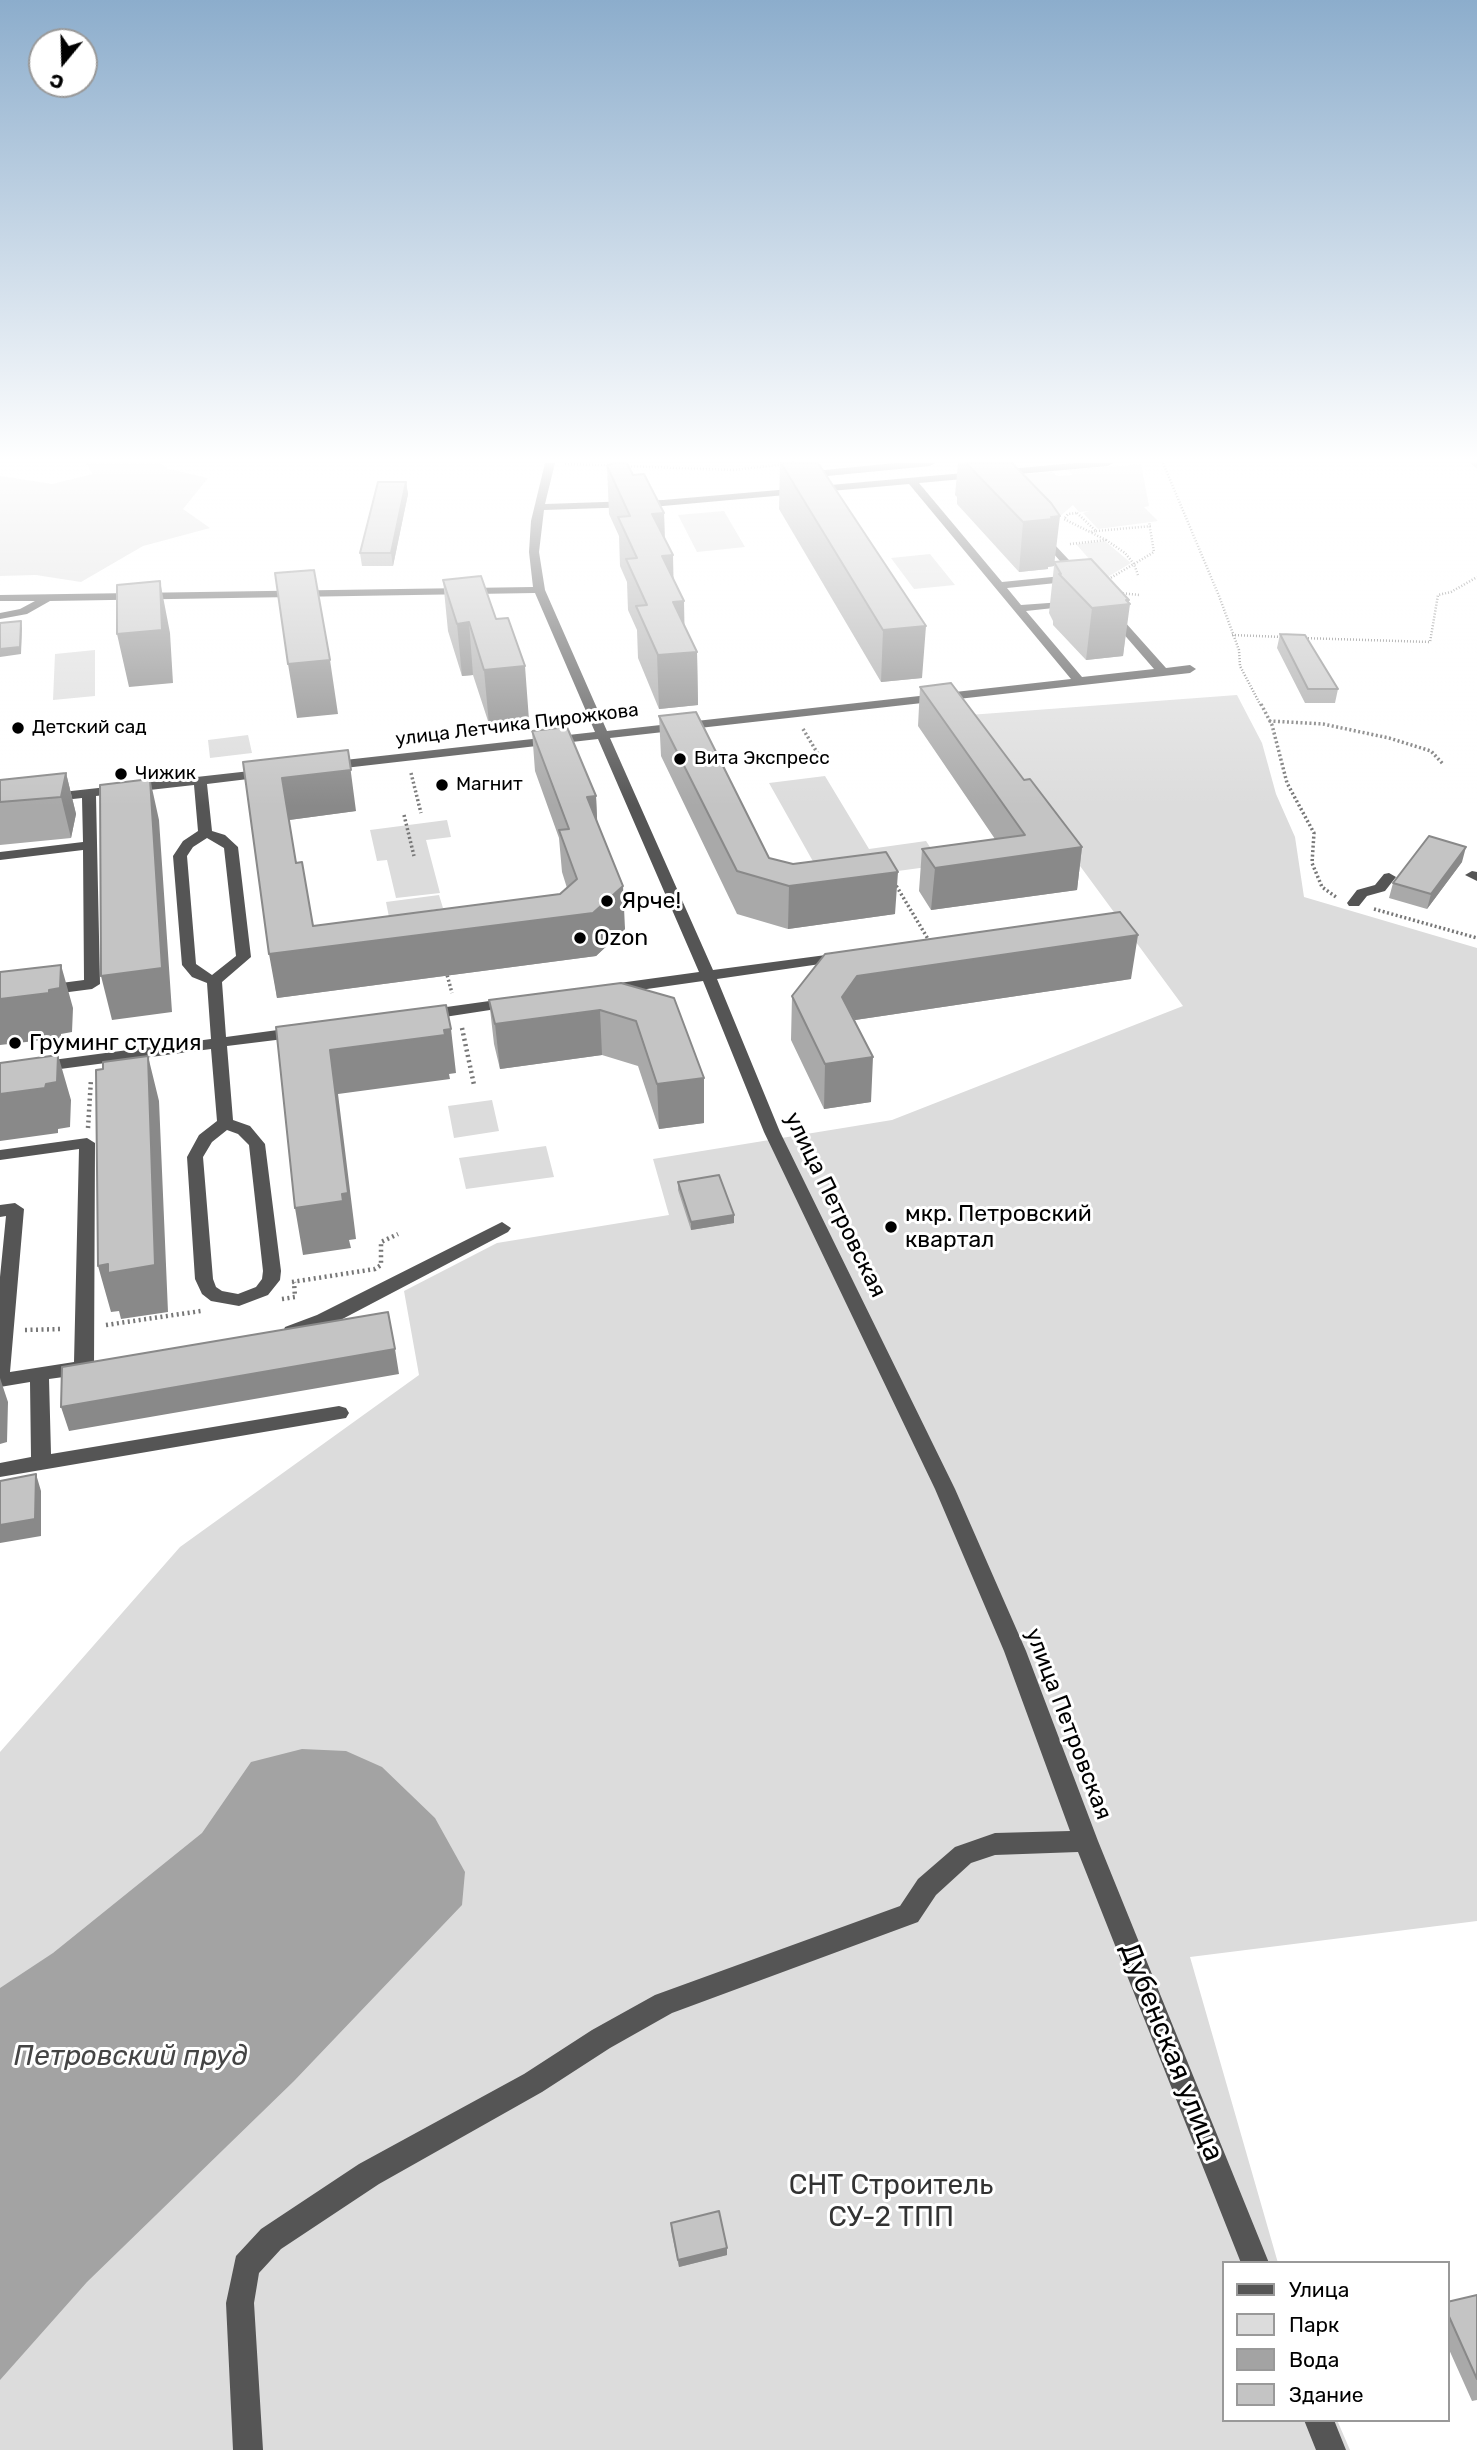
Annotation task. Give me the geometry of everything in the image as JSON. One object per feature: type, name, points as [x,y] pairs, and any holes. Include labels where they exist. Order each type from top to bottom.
[{"type":"street","name":"улица Петровская","points":[[537,577],[538,590],[772,1132],[945,1489],[1014,1651],[1086,1841]]},
{"type":"street","points":[[995,577],[1079,681]]},
{"type":"street","points":[[1002,585],[1080,578],[1089,588]]},
{"type":"street","points":[[0,598],[538,590]]},
{"type":"street","points":[[0,616],[23,612],[48,598]]},
{"type":"street","points":[[1020,608],[1086,602]]},
{"type":"street","points":[[1101,603],[1163,672]]},
{"type":"street","name":"улица Летчика Пирожкова","points":[[319,767],[1190,669]]},
{"type":"street","points":[[0,803],[280,772]]},
{"type":"street","points":[[200,781],[205,833]]},
{"type":"street","points":[[0,996],[92,984],[89,794]]},
{"type":"street","points":[[205,833],[188,844],[180,856],[189,965],[197,974],[215,981]]},
{"type":"street","points":[[205,833],[220,838],[231,847],[244,957],[215,981]]},
{"type":"street","points":[[0,856],[89,845]]},
{"type":"street","points":[[1353,903],[1362,893],[1380,888],[1389,877]]},
{"type":"street","points":[[596,992],[852,956]]},
{"type":"street","points":[[215,981],[225,1123]]},
{"type":"street","points":[[415,1016],[527,1001]]},
{"type":"street","points":[[0,1072],[317,1029]]},
{"type":"street","points":[[225,1123],[244,1130],[257,1144],[272,1271],[268,1293],[227,1300],[208,1290],[204,1279],[195,1157],[205,1139],[225,1123]]},
{"type":"street","points":[[0,1154],[88,1143],[83,1367]]},
{"type":"street","points":[[0,1211],[15,1209],[0,1380],[108,1363]]},
{"type":"street","points":[[278,1334],[311,1326],[502,1228]]},
{"type":"street","points":[[39,1374],[41,1463]]},
{"type":"street","points":[[0,1470],[339,1412]]},
{"type":"street","points":[[248,2450],[240,2303],[246,2266],[271,2239],[369,2174],[533,2083],[601,2039],[664,2004],[909,1914],[927,1887],[963,1855],[995,1843],[1086,1841]]},
{"type":"street","name":"Дубенская улица","points":[[1086,1841],[1254,2261]]},
{"type":"street","points":[[1320,2422],[1331,2450]]},
{"type":"path","points":[[1109,577],[1109,586]]},
{"type":"path","points":[[1210,577],[1239,650],[1240,667],[1269,721],[1287,783],[1314,833],[1312,863],[1322,887],[1338,898],[1353,903],[1477,938]]},
{"type":"path","points":[[1302,638],[1428,643],[1432,641],[1438,595],[1451,592],[1476,577]]},
{"type":"path","points":[[1089,588],[1109,586],[1125,594],[1140,595],[1139,591]]},
{"type":"path","points":[[1233,635],[1288,637]]},
{"type":"path","points":[[794,714],[824,764]]},
{"type":"path","points":[[1269,721],[1323,724],[1389,738],[1431,751],[1443,764]]},
{"type":"path","points":[[406,757],[421,813]]},
{"type":"path","points":[[404,815],[414,856]]},
{"type":"path","points":[[893,881],[932,944]]},
{"type":"path","points":[[444,961],[474,1085]]},
{"type":"path","points":[[88,1143],[91,1079]]},
{"type":"path","points":[[268,1293],[294,1282],[375,1269],[381,1265],[381,1242],[398,1234]]},
{"type":"path","points":[[268,1293],[295,1297],[294,1282]]},
{"type":"path","points":[[4,1331],[83,1329],[202,1311]]},
{"type":"green space","points":[[51,577],[89,577],[81,582]]},
{"type":"green space","points":[[905,577],[949,577],[955,585],[914,589]]},
{"type":"green space","points":[[95,650],[95,696],[53,700],[55,654]]},
{"type":"green space","name":"СНТ Строитель СУ-2 ТПП","points":[[1237,695],[1262,743],[1276,794],[1295,837],[1304,897],[1477,948],[1477,1921],[1190,1957],[1277,2261],[1222,2261],[1222,2422],[1338,2422],[1350,2450],[0,2450],[0,1752],[180,1547],[419,1375],[404,1291],[497,1243],[669,1215],[653,1159],[892,1120],[1183,1006],[969,715]]},
{"type":"green space","points":[[248,735],[252,753],[210,758],[208,740]]},
{"type":"green space","points":[[825,776],[869,849],[926,841],[942,865],[824,881],[769,783]]},
{"type":"green space","points":[[447,820],[451,837],[426,840],[440,893],[396,898],[387,860],[377,861],[370,830]]},
{"type":"green space","points":[[439,895],[443,908],[426,911],[431,932],[393,937],[386,902]]},
{"type":"green space","points":[[492,1100],[499,1131],[454,1138],[448,1106]]},
{"type":"green space","points":[[546,1146],[554,1177],[466,1189],[459,1158]]},
{"type":"water","name":"Петровский пруд","points":[[302,1749],[346,1751],[382,1767],[435,1818],[465,1872],[462,1905],[294,2081],[87,2282],[0,2380],[0,1988],[53,1953],[202,1833],[251,1762]]},
{"type":"building","points":[[276,577],[315,577],[330,660],[288,664]]},
{"type":"building","points":[[481,577],[496,619],[508,618],[525,666],[484,670],[469,622],[457,624],[443,580]]},
{"type":"building","points":[[634,577],[672,577],[684,601],[673,602],[697,652],[658,655],[636,606],[647,605]]},
{"type":"building","points":[[851,577],[894,577],[926,626],[883,630]]},
{"type":"building","points":[[1062,577],[1108,577],[1130,604],[1092,608]]},
{"type":"building","points":[[160,581],[162,630],[117,634],[117,585]]},
{"type":"building","points":[[21,621],[20,647],[0,649],[0,623]]},
{"type":"building","points":[[1280,634],[1305,635],[1338,689],[1308,689]]},
{"type":"building","points":[[951,683],[1024,780],[1030,779],[1082,847],[935,868],[922,849],[1025,835],[920,687]]},
{"type":"building","points":[[696,712],[769,858],[793,864],[886,852],[898,872],[789,886],[737,871],[659,716]]},
{"type":"building","points":[[567,727],[596,796],[587,797],[623,886],[593,913],[269,954],[243,762],[348,750],[351,770],[282,778],[296,863],[302,862],[313,926],[560,894],[577,879],[559,830],[569,829],[532,731]]},
{"type":"building","points":[[66,773],[61,797],[0,802],[0,780]]},
{"type":"building","points":[[150,779],[162,968],[101,976],[100,785]]},
{"type":"building","points":[[1429,836],[1466,847],[1431,894],[1393,883]]},
{"type":"building","points":[[1120,912],[1138,935],[857,976],[842,997],[873,1057],[825,1064],[792,996],[825,954]]},
{"type":"building","points":[[61,965],[60,988],[49,990],[49,993],[0,999],[0,972]]},
{"type":"building","points":[[621,983],[674,998],[704,1078],[657,1084],[636,1021],[600,1010],[495,1024],[489,1000]]},
{"type":"building","points":[[446,1005],[451,1029],[444,1030],[445,1035],[330,1050],[348,1193],[342,1194],[343,1201],[295,1208],[276,1027]]},
{"type":"building","points":[[58,1055],[57,1082],[46,1084],[45,1088],[0,1094],[0,1063]]},
{"type":"building","points":[[148,1056],[155,1265],[108,1273],[108,1264],[98,1266],[96,1070],[103,1069],[103,1062]]},
{"type":"building","points":[[719,1175],[734,1215],[691,1222],[678,1182]]},
{"type":"building","points":[[388,1312],[395,1349],[61,1407],[62,1367]]},
{"type":"building","points":[[36,1474],[35,1519],[0,1525],[0,1481]]},
{"type":"building","points":[[719,2211],[727,2248],[678,2260],[671,2223]]},
{"type":"building","points":[[1477,2295],[1477,2379],[1449,2316],[1449,2302]]},
{"type":"place","name":"Детский сад","points":[[18,728]]},
{"type":"place","name":"Вита Экспресс","points":[[680,759]]},
{"type":"place","name":"Чижик","points":[[121,774]]},
{"type":"place","name":"Магнит","points":[[442,785]]},
{"type":"place","name":"Ярче!","points":[[607,901]]},
{"type":"place","name":"Ozon","points":[[580,938]]},
{"type":"place","name":"Груминг студия","points":[[15,1043]]},
{"type":"place","name":"мкр. Петровский квартал","points":[[891,1227]]}]
